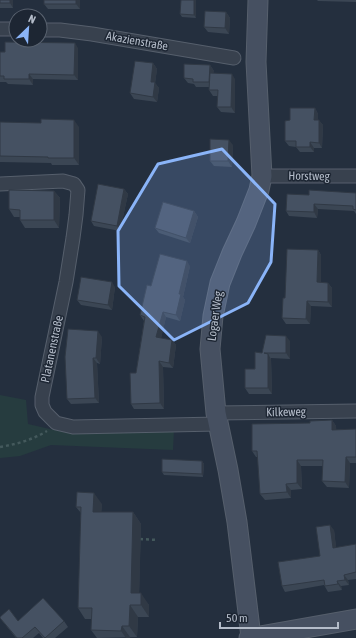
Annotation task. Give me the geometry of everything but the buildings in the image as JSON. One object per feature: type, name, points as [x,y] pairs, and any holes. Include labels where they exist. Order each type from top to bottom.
[{"type":"street","name":"Logaer Weg","points":[[251,638],[237,522],[217,419],[210,349],[213,316],[220,283],[259,190],[262,176],[256,62],[258,0]]},
{"type":"street","name":"Akazienstraße","points":[[48,30],[92,34],[234,58]]},
{"type":"street","name":"Horstweg","points":[[262,176],[356,176]]},
{"type":"street","name":"Platanenstraße","points":[[0,184],[63,181],[74,184],[78,190],[76,215],[66,282],[42,397],[42,405],[45,412],[56,423]]},
{"type":"street","name":"Kilkeweg","points":[[217,419],[356,411]]},
{"type":"street","points":[[56,423],[73,427],[217,419]]},
{"type":"street","points":[[251,638],[356,619]]},
{"type":"path","points":[[0,446],[18,444],[40,436],[56,423]]},
{"type":"path","points":[[140,539],[158,540]]},
{"type":"highlighted area","points":[[222,149],[275,204],[271,262],[248,303],[174,340],[119,286],[118,231],[158,164]]},
{"type":"green space","points":[[0,395],[26,400],[28,424],[54,430],[174,430],[173,450],[51,445],[20,456],[0,458]]}]
